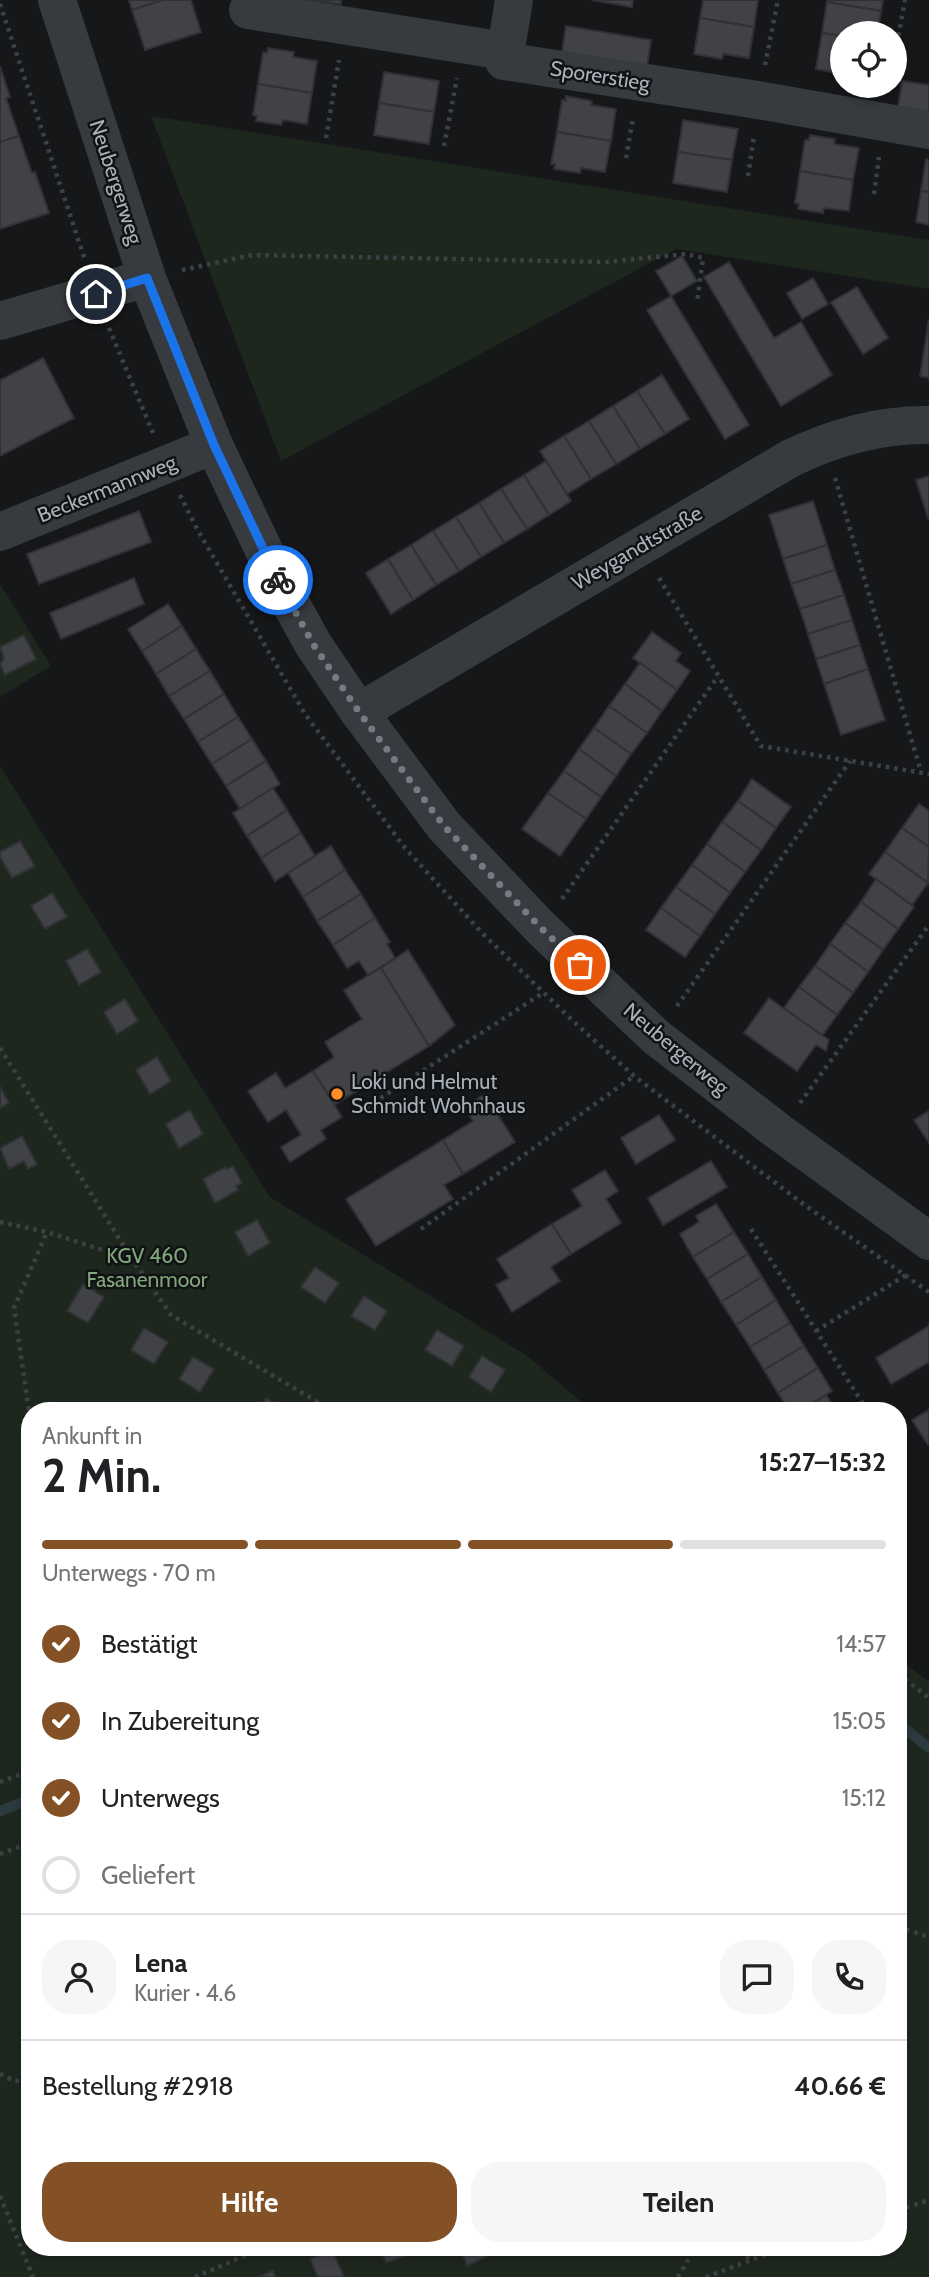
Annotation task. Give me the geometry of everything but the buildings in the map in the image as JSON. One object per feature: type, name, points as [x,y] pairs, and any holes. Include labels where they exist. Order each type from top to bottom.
[{"type":"street","name":"Neubergerweg","points":[[57,0],[147,278],[214,445],[313,644],[359,712],[444,826],[542,929],[656,1037],[779,1132],[929,1241]]},
{"type":"street","points":[[248,10],[506,51],[514,0]]},
{"type":"street","name":"Sporerstieg","points":[[506,51],[504,61],[758,100]]},
{"type":"street","points":[[758,100],[929,130]]},
{"type":"street","points":[[0,321],[147,278]]},
{"type":"street","name":"Weygandtstraße","points":[[359,712],[791,457],[824,442],[900,425],[929,425]]},
{"type":"street","name":"Beckermannweg","points":[[0,532],[214,445]]},
{"type":"path","points":[[758,100],[778,0]]},
{"type":"path","points":[[901,21],[905,0]]},
{"type":"path","points":[[0,4],[87,267]]},
{"type":"path","points":[[326,138],[345,25]]},
{"type":"path","points":[[444,146],[463,45]]},
{"type":"path","points":[[147,278],[252,255],[606,262],[686,254],[703,258],[697,303]]},
{"type":"path","points":[[824,442],[921,772]]},
{"type":"path","points":[[640,545],[761,746],[929,774]]},
{"type":"path","points":[[542,929],[718,676]]},
{"type":"path","points":[[656,1037],[850,761]]},
{"type":"path","points":[[779,1132],[929,925]]},
{"type":"path","points":[[359,1112],[543,993]]},
{"type":"path","points":[[0,1048],[132,1259],[171,1315],[318,1402]]},
{"type":"path","points":[[421,1229],[634,1076]]},
{"type":"path","points":[[0,1222],[47,1232],[132,1259]]},
{"type":"path","points":[[751,1229],[862,1402]]},
{"type":"path","points":[[28,1402],[14,1308],[47,1232]]},
{"type":"path","points":[[816,1331],[906,1275]]},
{"type":"path","points":[[907,1681],[929,1698]]},
{"type":"path","points":[[0,1783],[21,1775]]},
{"type":"path","points":[[0,1854],[21,1846]]},
{"type":"path","points":[[907,1930],[929,1937]]},
{"type":"path","points":[[0,2074],[14,2081],[21,2081]]},
{"type":"path","points":[[0,2196],[21,2248]]},
{"type":"path","points":[[907,2207],[929,2200]]},
{"type":"path","points":[[24,2256],[33,2277]]},
{"type":"path","points":[[195,2277],[244,2256]]},
{"type":"path","points":[[678,2277],[691,2256]]},
{"type":"path","points":[[748,2256],[748,2260]]},
{"type":"path","points":[[706,2277],[760,2256]]},
{"type":"green space","points":[[151,116],[929,240],[929,289],[676,249],[281,461]]},
{"type":"green space","points":[[0,584],[51,666],[0,697]]},
{"type":"green space","name":"KGV 460 Fasanenmoor","points":[[0,766],[270,1197],[526,1355],[582,1402],[21,1402],[21,2256],[907,2256],[907,1665],[929,1682],[929,2277],[0,2277]]},
{"type":"waterway","points":[[907,1730],[929,1748]]},
{"type":"waterway","points":[[0,1811],[21,1803]]},
{"type":"way so far","points":[[278,580],[313,644],[359,712],[444,826],[580,965]]},
{"type":"place","name":"Loki und Helmut Schmidt Wohnhaus","points":[[337,1094]]},
{"type":"route","points":[[96,294],[147,278],[214,445],[278,580]]}]
